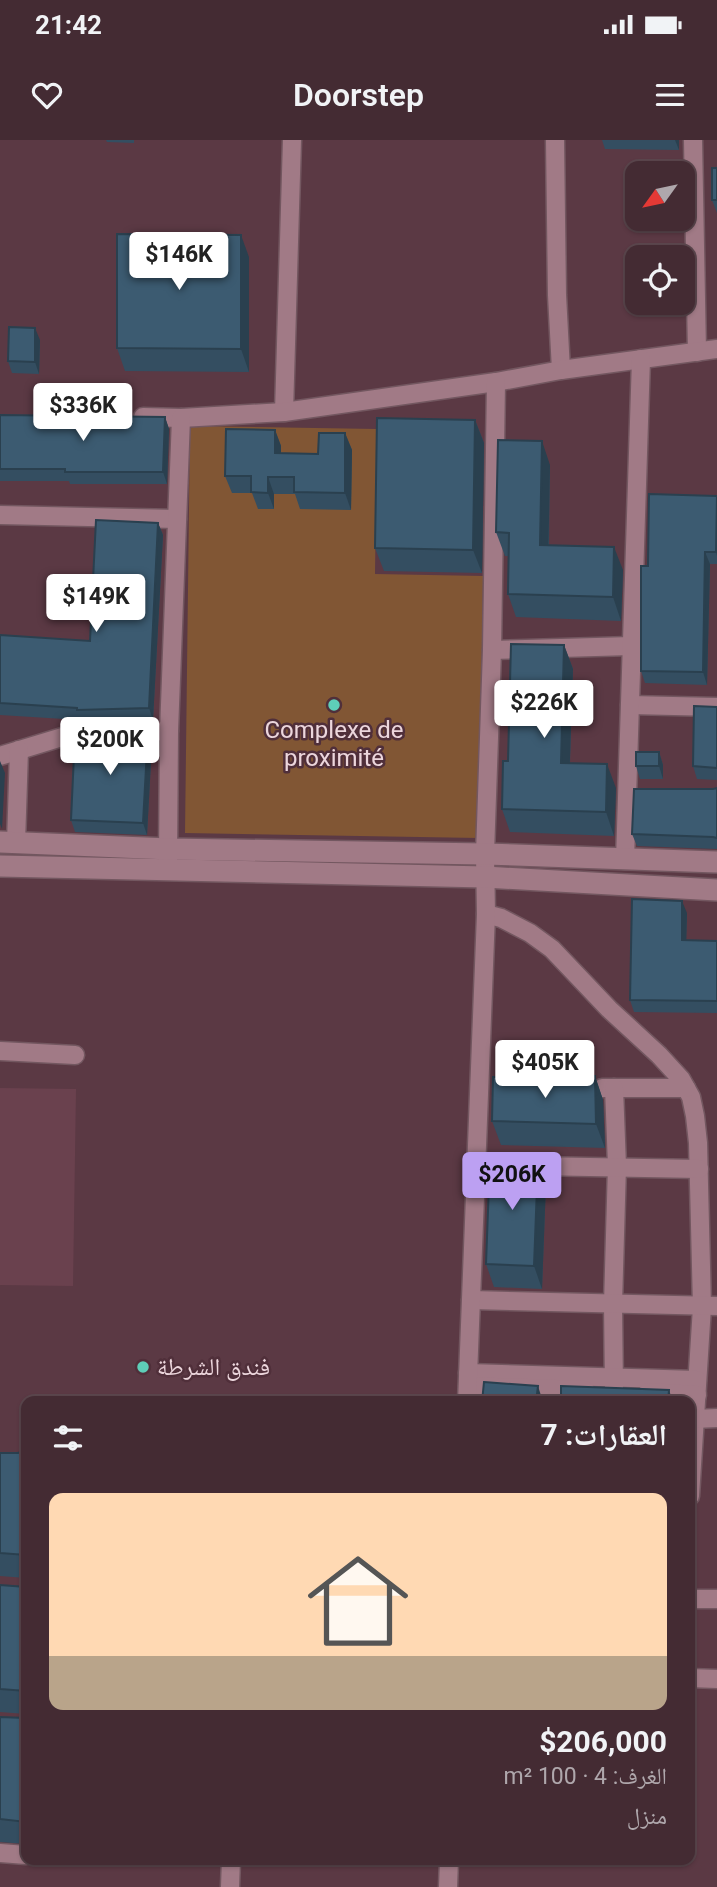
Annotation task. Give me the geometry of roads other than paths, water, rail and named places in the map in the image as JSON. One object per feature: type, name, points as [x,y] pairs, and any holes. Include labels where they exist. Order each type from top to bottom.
[{"type":"street","points":[[284,412],[292,140]]},
{"type":"street","points":[[555,140],[561,370]]},
{"type":"street","points":[[693,140],[697,352]]},
{"type":"street","points":[[125,417],[181,418],[284,412],[717,349]]},
{"type":"street","points":[[625,860],[634,790],[630,705],[641,359]]},
{"type":"street","points":[[468,1387],[477,1165],[486,1089],[485,854],[492,650],[496,382]]},
{"type":"street","points":[[168,871],[169,731],[181,418]]},
{"type":"street","points":[[0,515],[177,519]]},
{"type":"street","points":[[492,650],[631,646]]},
{"type":"street","points":[[630,705],[717,707]]},
{"type":"street","points":[[0,756],[72,734],[169,731]]},
{"type":"street","points":[[19,750],[8,842],[169,849],[485,854],[717,862]]},
{"type":"street","points":[[0,866],[485,877],[717,890]]},
{"type":"street","points":[[486,914],[501,918],[530,933],[552,949],[609,1009],[660,1055],[681,1079],[691,1097],[695,1116],[709,1306],[695,1409]]},
{"type":"street","points":[[0,1051],[75,1055]]},
{"type":"street","points":[[583,1088],[686,1088]]},
{"type":"street","points":[[614,1088],[617,1166],[613,1304],[614,1384]]},
{"type":"street","points":[[477,1165],[699,1169]]},
{"type":"street","points":[[471,1300],[709,1306]]},
{"type":"street","points":[[468,1387],[614,1384],[697,1388]]},
{"type":"street","points":[[468,1387],[554,1395],[614,1384]]},
{"type":"street","points":[[695,1419],[717,1418]]},
{"type":"street","points":[[695,1599],[717,1599]]},
{"type":"street","points":[[695,1678],[717,1679]]},
{"type":"street","points":[[0,1853],[21,1855]]},
{"type":"street","points":[[230,1887],[231,1865]]},
{"type":"street","points":[[448,1887],[449,1865]]},
{"type":"place","name":"Complexe de proximité","points":[[334,705]]},
{"type":"place","name":"فندق الشرطة","points":[[143,1367]]}]
